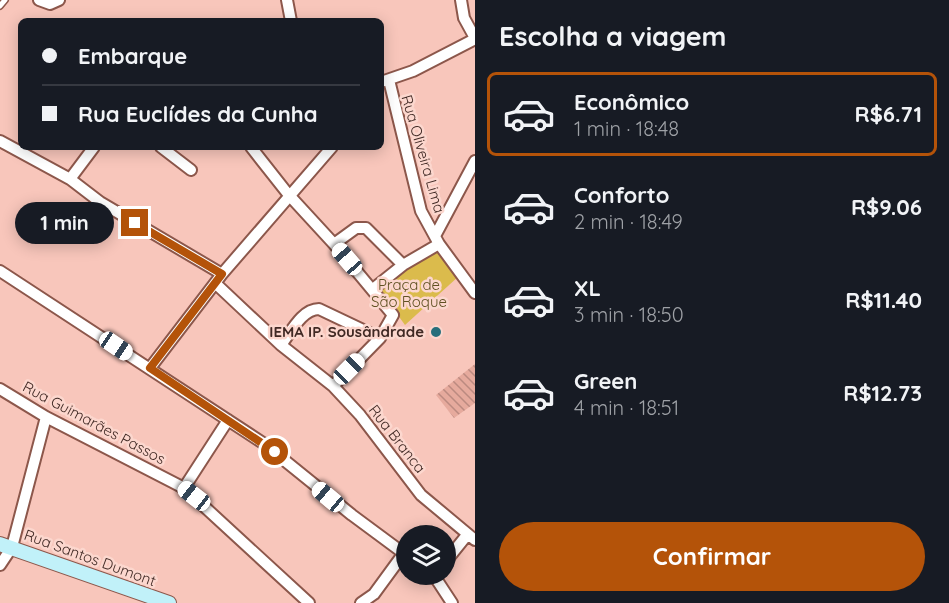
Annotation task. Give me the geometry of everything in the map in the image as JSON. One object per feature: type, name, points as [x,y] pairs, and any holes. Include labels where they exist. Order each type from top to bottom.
[{"type":"street","points":[[39,0],[50,4],[59,0]]},
{"type":"street","points":[[385,81],[426,65],[474,35],[464,18],[461,0]]},
{"type":"street","points":[[289,1],[291,18]]},
{"type":"street","name":"Rua Oliveira Lima","points":[[385,81],[421,211],[437,240],[471,276],[475,293]]},
{"type":"street","points":[[384,106],[392,100]]},
{"type":"street","name":"Rua Branca","points":[[0,141],[70,179],[100,202],[218,279],[281,345],[333,386],[360,415],[421,495],[471,538]]},
{"type":"street","points":[[70,179],[92,150]]},
{"type":"street","points":[[165,150],[191,170]]},
{"type":"street","points":[[253,150],[288,194],[334,244],[393,315],[380,338],[333,386]]},
{"type":"street","points":[[150,368],[218,279],[288,194],[329,150]]},
{"type":"street","points":[[373,289],[437,240],[475,161]]},
{"type":"street","points":[[334,244],[356,228],[366,228],[403,265]]},
{"type":"street","points":[[0,271],[263,443],[344,509],[396,547]]},
{"type":"street","points":[[281,345],[304,315],[313,309],[319,309],[380,338]]},
{"type":"street","name":"Rua Guimarães Passos","points":[[0,389],[46,417],[184,488],[309,603]]},
{"type":"street","points":[[0,565],[46,417]]},
{"type":"street","points":[[184,488],[228,420]]},
{"type":"street","points":[[456,552],[471,538]]},
{"type":"street","name":"Rua Santos Dumont","points":[[6,546],[169,603]]},
{"type":"street","points":[[361,603],[374,594],[396,566]]},
{"type":"street","points":[[440,585],[452,603]]},
{"type":"lane","points":[[0,6],[5,0]]},
{"type":"green space","name":"Praça de São Roque","points":[[438,250],[459,276],[405,325],[379,289]]},
{"type":"building","points":[[475,364],[475,403],[454,418],[436,395]]},
{"type":"place","name":"IEMA IP. Sousândrade","points":[[436,332]]},
{"type":"route","points":[[135,223],[222,274],[150,368],[275,452]]}]
